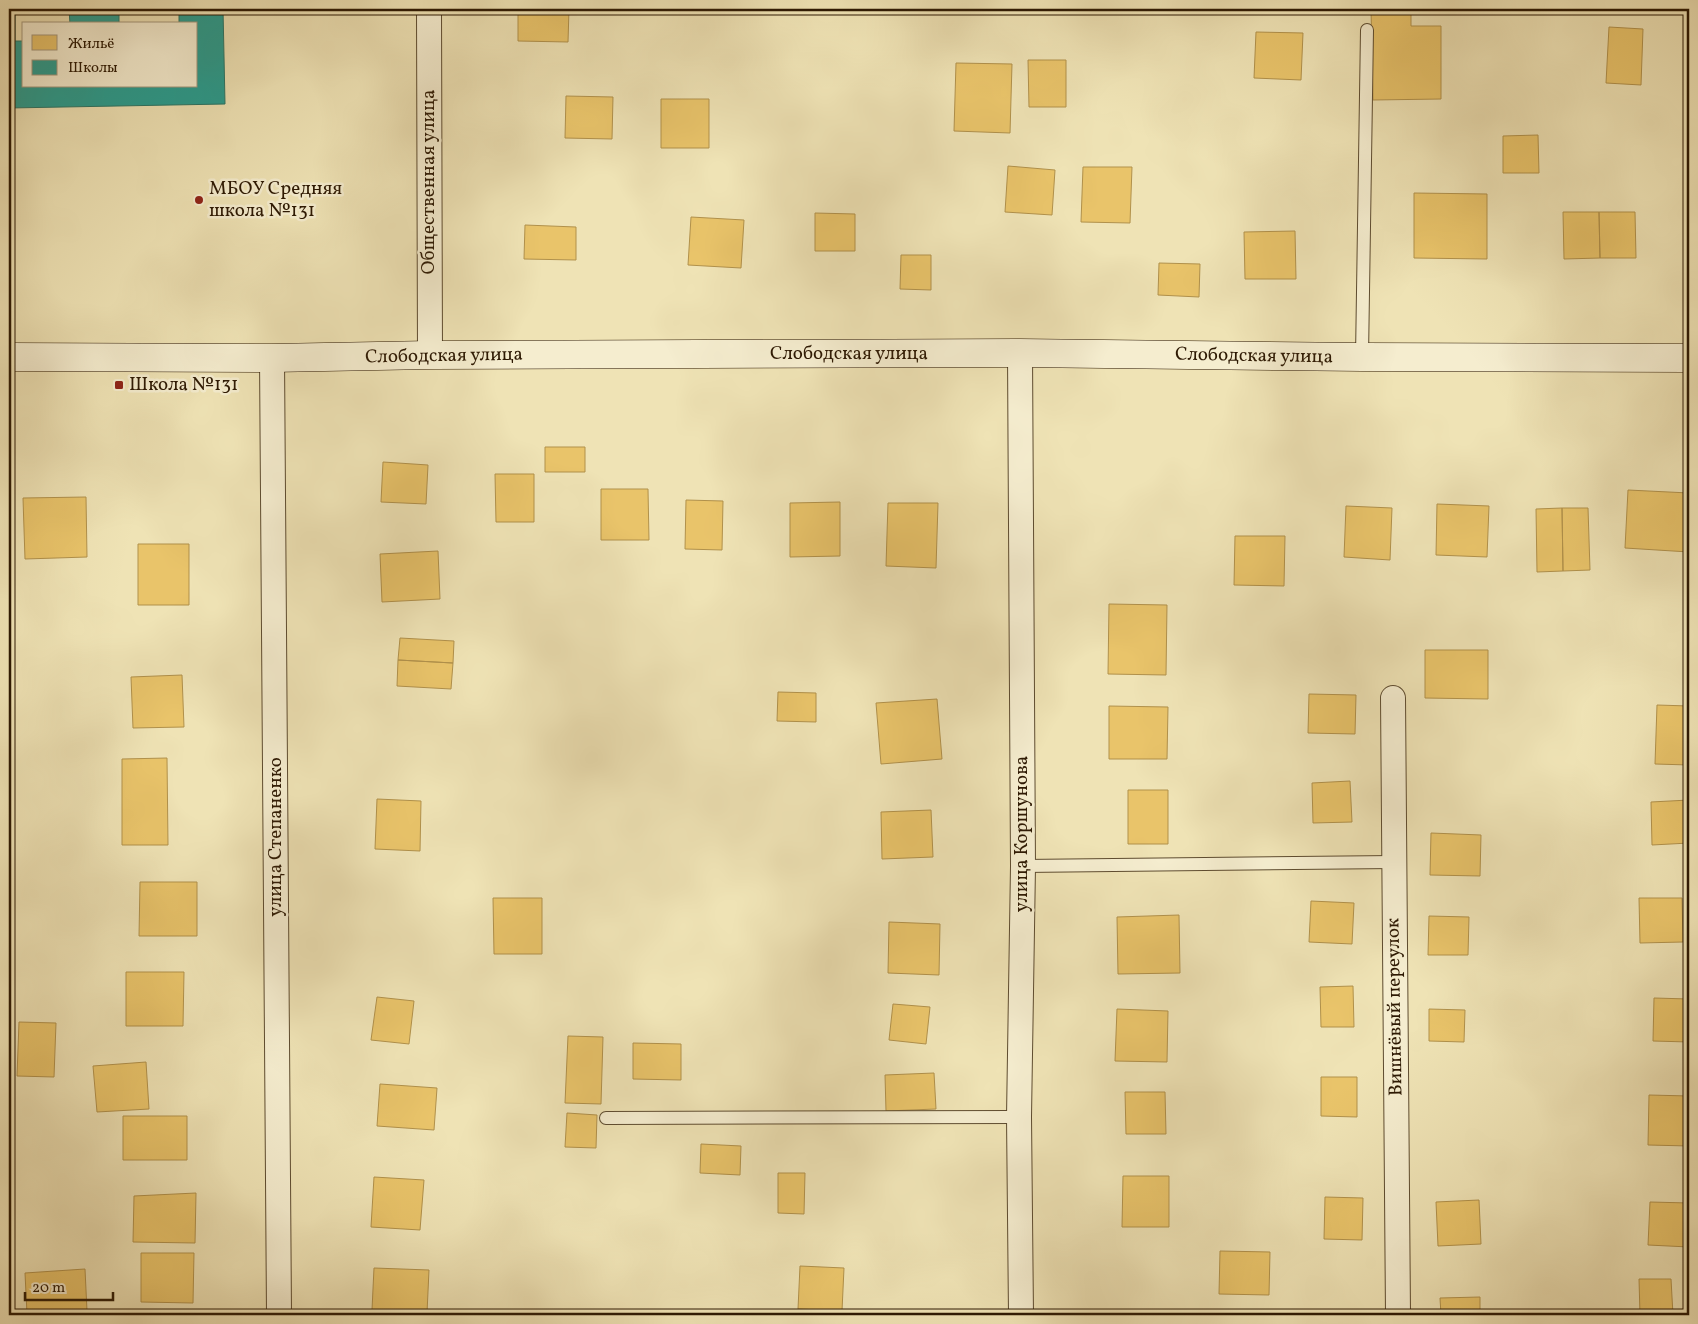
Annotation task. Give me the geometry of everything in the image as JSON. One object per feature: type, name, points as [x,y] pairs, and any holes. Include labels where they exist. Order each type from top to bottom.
[{"type":"street","name":"Общественная улица","points":[[429,9],[430,355]]},
{"type":"street","name":"Слободская улица","points":[[9,357],[272,358],[430,355],[1020,353],[1689,358]]},
{"type":"street","name":"улица Коршунова","points":[[1020,353],[1023,866],[1019,1117],[1021,1315]]},
{"type":"street","name":"улица Степаненко","points":[[272,358],[279,1315]]},
{"type":"street","name":"Вишнёвый переулок","points":[[1393,698],[1398,1315]]},
{"type":"lane","points":[[1362,357],[1367,30]]},
{"type":"lane","points":[[1023,866],[1394,862]]},
{"type":"lane","points":[[606,1118],[1019,1117]]},
{"type":"building: Жильё","points":[[518,9],[569,9],[568,42],[518,41]]},
{"type":"building: Жильё","points":[[1371,9],[1411,9],[1411,26],[1441,26],[1441,99],[1373,100]]},
{"type":"building: Жильё","points":[[1609,27],[1643,29],[1641,85],[1606,83]]},
{"type":"building: Жильё","points":[[1256,32],[1303,33],[1301,80],[1254,78]]},
{"type":"building: Жильё","points":[[1028,60],[1066,60],[1066,107],[1029,107]]},
{"type":"building: Жильё","points":[[956,63],[1012,64],[1010,133],[954,131]]},
{"type":"building: Жильё","points":[[566,96],[613,97],[612,139],[565,138]]},
{"type":"building: Жильё","points":[[661,99],[709,99],[709,148],[661,148]]},
{"type":"building: Жильё","points":[[1538,135],[1539,173],[1503,173],[1503,136]]},
{"type":"building: Жильё","points":[[1008,166],[1055,170],[1052,215],[1005,212]]},
{"type":"building: Жильё","points":[[1083,167],[1132,167],[1130,223],[1081,222]]},
{"type":"building: Жильё","points":[[1414,193],[1487,194],[1487,259],[1414,258]]},
{"type":"building: Жильё","points":[[1563,212],[1599,212],[1600,258],[1564,259]]},
{"type":"building: Жильё","points":[[1599,212],[1635,212],[1636,258],[1600,258]]},
{"type":"building: Жильё","points":[[815,213],[855,214],[855,251],[815,251]]},
{"type":"building: Жильё","points":[[691,217],[744,220],[741,268],[688,265]]},
{"type":"building: Жильё","points":[[525,225],[576,227],[576,260],[524,259]]},
{"type":"building: Жильё","points":[[1295,231],[1296,279],[1245,279],[1244,232]]},
{"type":"building: Жильё","points":[[901,255],[931,255],[931,290],[900,289]]},
{"type":"building: Жильё","points":[[1159,263],[1200,264],[1199,297],[1158,295]]},
{"type":"building: Жильё","points":[[545,447],[585,447],[585,472],[545,472]]},
{"type":"building: Жильё","points":[[383,462],[428,465],[426,504],[381,502]]},
{"type":"building: Жильё","points":[[495,474],[534,474],[534,522],[496,522]]},
{"type":"building: Жильё","points":[[601,489],[648,489],[649,540],[601,540]]},
{"type":"building: Жильё","points":[[1628,490],[1689,493],[1689,552],[1625,548]]},
{"type":"building: Жильё","points":[[86,497],[87,557],[25,559],[23,498]]},
{"type":"building: Жильё","points":[[686,500],[723,501],[722,550],[685,549]]},
{"type":"building: Жильё","points":[[840,502],[840,556],[790,557],[790,503]]},
{"type":"building: Жильё","points":[[888,503],[938,503],[936,568],[886,566]]},
{"type":"building: Жильё","points":[[1437,504],[1489,506],[1487,557],[1436,555]]},
{"type":"building: Жильё","points":[[1346,506],[1392,508],[1390,560],[1344,557]]},
{"type":"building: Жильё","points":[[1562,508],[1563,571],[1537,572],[1536,509]]},
{"type":"building: Жильё","points":[[1562,508],[1588,508],[1590,570],[1563,571]]},
{"type":"building: Жильё","points":[[1235,536],[1285,536],[1284,586],[1234,585]]},
{"type":"building: Жильё","points":[[138,544],[189,544],[189,605],[138,605]]},
{"type":"building: Жильё","points":[[438,551],[440,599],[382,602],[380,554]]},
{"type":"building: Жильё","points":[[1109,604],[1167,605],[1166,675],[1108,674]]},
{"type":"building: Жильё","points":[[400,638],[454,641],[453,663],[398,660]]},
{"type":"building: Жильё","points":[[1425,650],[1488,650],[1488,699],[1425,698]]},
{"type":"building: Жильё","points":[[398,660],[453,663],[451,689],[397,686]]},
{"type":"building: Жильё","points":[[182,675],[184,727],[133,728],[131,677]]},
{"type":"building: Жильё","points":[[778,692],[816,693],[816,722],[777,721]]},
{"type":"building: Жильё","points":[[1309,694],[1356,695],[1355,734],[1308,733]]},
{"type":"building: Жильё","points":[[937,699],[942,759],[881,764],[876,703]]},
{"type":"building: Жильё","points":[[1657,705],[1689,706],[1689,765],[1655,764]]},
{"type":"building: Жильё","points":[[1109,706],[1168,707],[1167,759],[1109,759]]},
{"type":"building: Жильё","points":[[167,758],[168,845],[122,845],[122,759]]},
{"type":"building: Жильё","points":[[1350,781],[1352,822],[1313,823],[1312,783]]},
{"type":"building: Жильё","points":[[1128,790],[1168,790],[1168,844],[1128,844]]},
{"type":"building: Жильё","points":[[377,799],[421,801],[420,851],[375,849]]},
{"type":"building: Жильё","points":[[1689,800],[1689,843],[1652,845],[1651,802]]},
{"type":"building: Жильё","points":[[931,810],[933,857],[882,859],[881,812]]},
{"type":"building: Жильё","points":[[1431,833],[1481,835],[1480,876],[1430,875]]},
{"type":"building: Жильё","points":[[140,882],[197,882],[197,936],[139,936]]},
{"type":"building: Жильё","points":[[493,898],[542,898],[542,954],[494,954]]},
{"type":"building: Жильё","points":[[1639,898],[1682,898],[1683,942],[1640,943]]},
{"type":"building: Жильё","points":[[1311,901],[1354,903],[1352,944],[1309,942]]},
{"type":"building: Жильё","points":[[1179,915],[1180,973],[1118,974],[1117,917]]},
{"type":"building: Жильё","points":[[1429,916],[1469,917],[1468,955],[1428,955]]},
{"type":"building: Жильё","points":[[889,922],[940,924],[939,975],[888,973]]},
{"type":"building: Жильё","points":[[126,972],[184,972],[183,1026],[126,1026]]},
{"type":"building: Жильё","points":[[1353,986],[1354,1027],[1321,1027],[1320,987]]},
{"type":"building: Жильё","points":[[377,997],[414,1001],[409,1044],[371,1040]]},
{"type":"building: Жильё","points":[[1654,998],[1689,999],[1689,1042],[1653,1041]]},
{"type":"building: Жильё","points":[[893,1004],[930,1007],[926,1044],[889,1040]]},
{"type":"building: Жильё","points":[[1117,1009],[1168,1011],[1167,1062],[1115,1061]]},
{"type":"building: Жильё","points":[[1429,1009],[1465,1010],[1464,1042],[1429,1041]]},
{"type":"building: Жильё","points":[[19,1022],[56,1023],[54,1077],[17,1076]]},
{"type":"building: Жильё","points":[[568,1036],[603,1037],[601,1104],[565,1103]]},
{"type":"building: Жильё","points":[[633,1043],[681,1044],[681,1080],[633,1079]]},
{"type":"building: Жильё","points":[[146,1062],[149,1109],[97,1112],[93,1066]]},
{"type":"building: Жильё","points":[[934,1073],[936,1109],[886,1111],[885,1075]]},
{"type":"building: Жильё","points":[[1321,1077],[1357,1077],[1357,1117],[1321,1116]]},
{"type":"building: Жильё","points":[[380,1084],[437,1088],[434,1130],[377,1126]]},
{"type":"building: Жильё","points":[[1125,1092],[1165,1092],[1166,1134],[1126,1134]]},
{"type":"building: Жильё","points":[[1649,1095],[1689,1096],[1689,1146],[1648,1145]]},
{"type":"building: Жильё","points":[[567,1113],[597,1115],[596,1148],[565,1147]]},
{"type":"building: Жильё","points":[[123,1116],[187,1116],[187,1160],[123,1160]]},
{"type":"building: Жильё","points":[[701,1144],[741,1146],[740,1175],[700,1173]]},
{"type":"building: Жильё","points":[[778,1173],[805,1173],[804,1214],[778,1213]]},
{"type":"building: Жильё","points":[[1123,1176],[1169,1176],[1169,1227],[1122,1227]]},
{"type":"building: Жильё","points":[[374,1177],[424,1180],[420,1230],[371,1227]]},
{"type":"building: Жильё","points":[[196,1193],[195,1243],[133,1242],[134,1196]]},
{"type":"building: Жильё","points":[[1325,1197],[1363,1198],[1362,1240],[1324,1239]]},
{"type":"building: Жильё","points":[[1479,1200],[1481,1244],[1438,1246],[1436,1202]]},
{"type":"building: Жильё","points":[[1650,1202],[1689,1203],[1689,1247],[1648,1245]]},
{"type":"building: Жильё","points":[[1220,1251],[1270,1252],[1269,1295],[1219,1294]]},
{"type":"building: Жильё","points":[[141,1253],[194,1253],[193,1303],[141,1302]]},
{"type":"building: Жильё","points":[[800,1266],[844,1268],[842,1311],[798,1309]]},
{"type":"building: Жильё","points":[[374,1268],[429,1270],[427,1313],[372,1310]]},
{"type":"building: Жильё","points":[[85,1269],[87,1311],[27,1314],[25,1273]]},
{"type":"building: Жильё","points":[[1639,1279],[1671,1279],[1673,1315],[1640,1315]]},
{"type":"building: Жильё","points":[[1480,1297],[1480,1315],[1441,1315],[1440,1298]]},
{"type":"building: Школы","points":[[9,9],[15,9],[15,41],[22,41],[22,88],[198,88],[198,22],[179,22],[179,9],[223,9],[225,104],[9,108]]},
{"type":"building: Школы","points":[[69,9],[119,9],[119,22],[70,22]]},
{"type":"place","name":"МБОУ Средняя школа №131","points":[[199,200]]},
{"type":"place","name":"Школа №131","points":[[119,385]]}]
